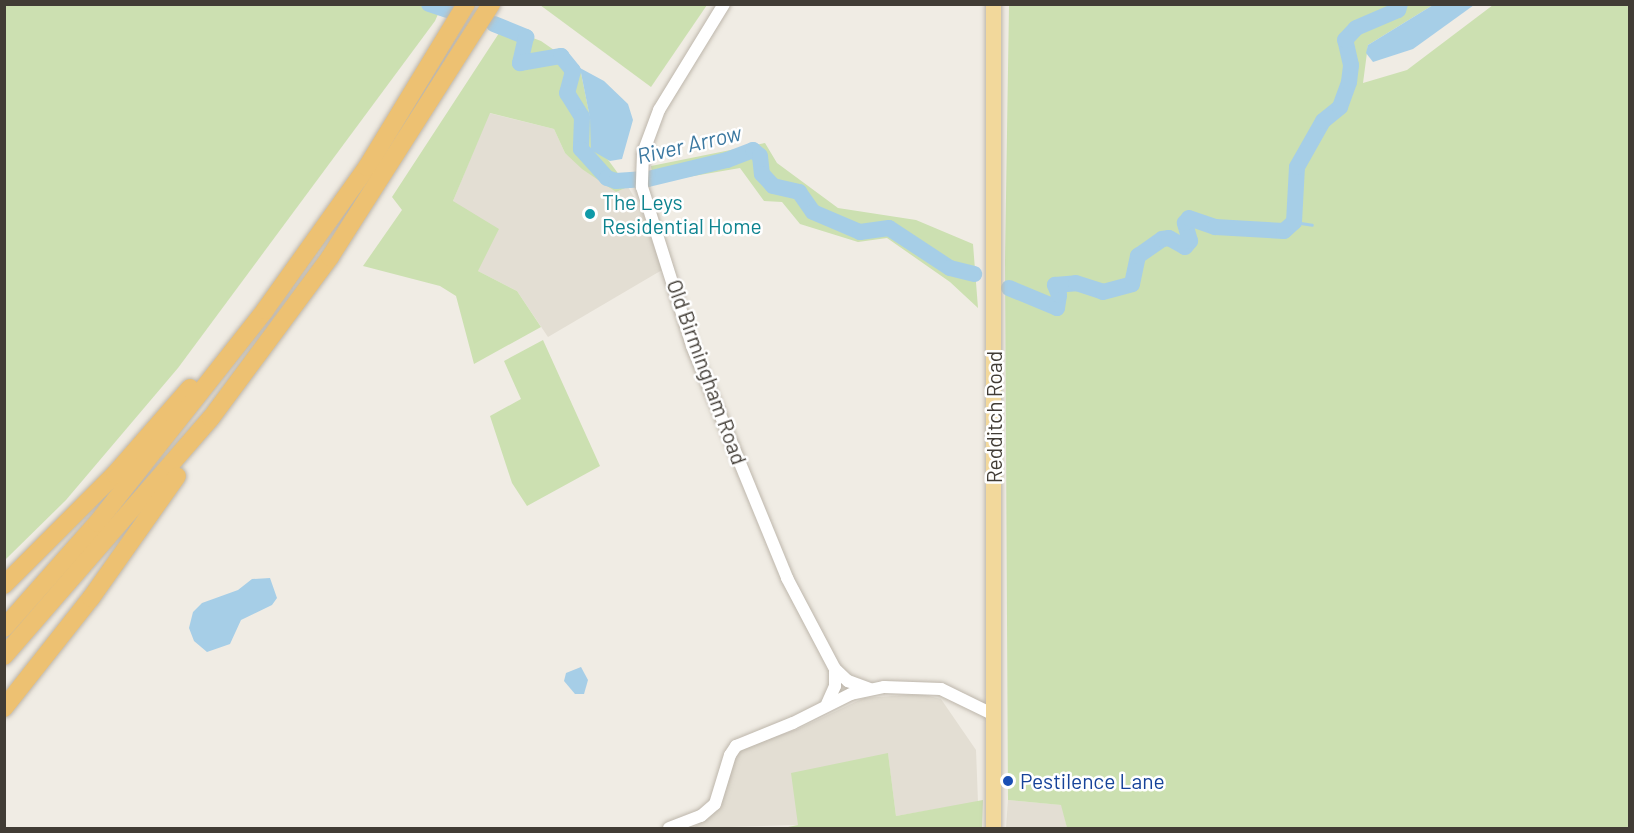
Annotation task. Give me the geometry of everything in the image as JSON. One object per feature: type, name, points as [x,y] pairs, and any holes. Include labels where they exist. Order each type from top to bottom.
[{"type":"highway","points":[[4,628],[97,523],[265,310],[367,167],[466,4]]},
{"type":"highway","points":[[4,656],[211,418],[330,258],[491,4]]},
{"type":"highway","points":[[4,585],[115,474],[213,362],[265,310]]},
{"type":"highway","points":[[4,708],[91,598],[181,471],[211,418]]},
{"type":"main road","name":"Redditch Road","points":[[993,4],[993,828]]},
{"type":"street","name":"Old Birmingham Road","points":[[724,4],[659,111],[643,153],[642,187],[692,346],[787,578],[835,669]]},
{"type":"street","points":[[835,669],[849,681],[870,688],[941,690],[994,715]]},
{"type":"street","points":[[827,704],[835,686],[835,669]]},
{"type":"street","points":[[669,828],[701,816],[715,804],[729,755],[736,746],[793,723],[827,704],[870,688]]},
{"type":"shaded area","points":[[489,113],[554,129],[565,153],[616,192],[628,187],[642,210],[662,270],[548,337],[517,291],[478,271],[453,201]]},
{"type":"shaded area","points":[[921,694],[941,699],[976,750],[978,802],[896,816],[888,754],[798,825],[693,828],[719,809],[737,754],[750,745],[798,729],[864,698]]},
{"type":"shaded area","points":[[1008,800],[1062,805],[1067,828],[1006,828]]},
{"type":"green space","points":[[5,4],[442,5],[435,21],[178,368],[66,500],[5,560]]},
{"type":"green space","points":[[540,5],[707,5],[651,87]]},
{"type":"green space","points":[[1009,5],[1433,5],[1368,45],[1363,83],[1407,70],[1493,5],[1629,5],[1629,828],[1067,828],[1061,805],[1008,800],[1005,261]]},
{"type":"green space","points":[[503,27],[541,41],[580,68],[595,142],[628,187],[616,192],[582,169],[565,153],[554,129],[490,113],[453,201],[499,229],[478,271],[517,291],[541,327],[474,364],[456,296],[440,286],[363,266],[402,210],[392,197]]},
{"type":"green space","points":[[765,143],[777,163],[838,208],[916,220],[973,244],[978,308],[950,282],[887,238],[858,242],[800,224],[782,202],[764,201],[740,168],[653,183],[651,166]]},
{"type":"green space","points":[[543,340],[600,466],[527,506],[512,483],[490,416],[521,399],[504,361]]},
{"type":"green space","points":[[888,753],[896,816],[983,800],[982,828],[783,828],[798,825],[791,773]]},
{"type":"water","points":[[1433,5],[1474,5],[1413,49],[1373,62],[1366,53],[1368,45]]},
{"type":"water","points":[[580,68],[604,81],[628,104],[633,120],[622,159],[610,161],[591,150],[590,118]]},
{"type":"water","points":[[270,578],[277,598],[272,605],[241,620],[230,644],[207,652],[194,641],[189,628],[193,612],[202,603],[238,590],[252,579]]},
{"type":"water","points":[[581,667],[588,680],[584,694],[575,694],[564,681],[566,673]]},
{"type":"waterway","name":"River Arrow","points":[[429,4],[447,10]]},
{"type":"waterway","name":"River Arrow","points":[[1009,288],[1057,308],[1059,295],[1055,285],[1076,283],[1103,292],[1132,284],[1138,256],[1162,239],[1169,238],[1185,247],[1190,241],[1185,223],[1189,218],[1215,227],[1284,231],[1294,222],[1297,167],[1323,121],[1340,107],[1349,82],[1351,65],[1345,40],[1356,28],[1398,10],[1400,4]]},
{"type":"waterway","name":"River Arrow","points":[[494,24],[526,37],[520,63],[561,56],[573,71],[567,93],[582,117],[581,149],[607,178],[616,181],[648,179],[727,160],[753,150],[760,156],[762,174],[773,186],[799,192],[813,212],[860,232],[889,228],[950,268],[974,274]]},
{"type":"waterway","points":[[1294,222],[1312,225]]},
{"type":"place","name":"The Leys Residential Home","points":[[590,214]]},
{"type":"place","name":"Pestilence Lane","points":[[1008,781]]}]
